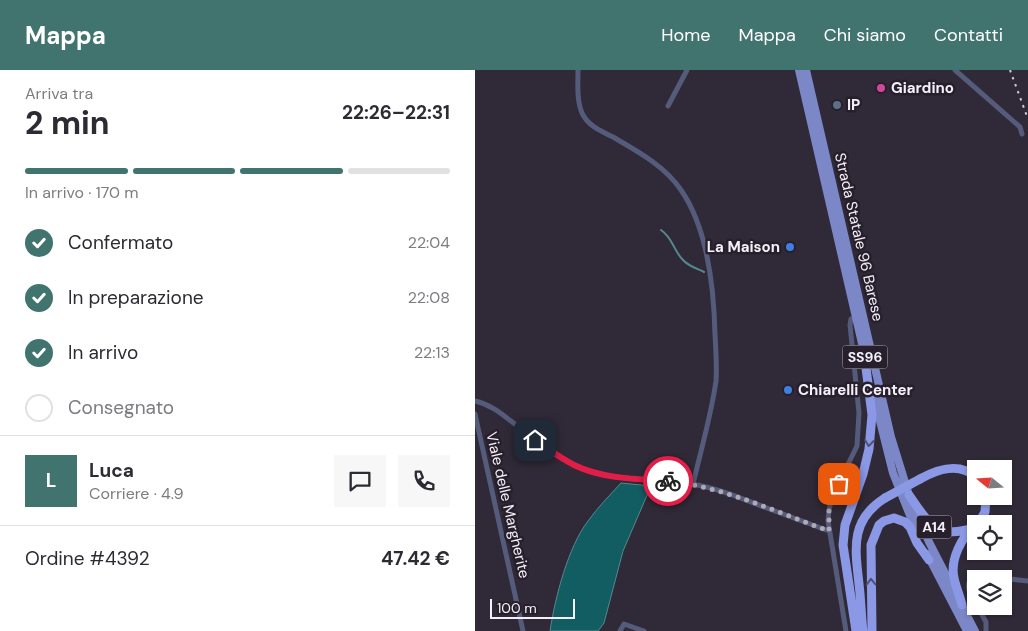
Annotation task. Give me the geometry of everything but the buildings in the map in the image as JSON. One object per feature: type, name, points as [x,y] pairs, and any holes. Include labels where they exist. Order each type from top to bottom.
[{"type":"highway","points":[[856,631],[843,545],[845,525],[865,468],[869,449],[872,416],[865,360]]},
{"type":"highway","points":[[863,631],[856,555],[857,537],[865,515],[885,498],[941,470],[953,468],[967,472]]},
{"type":"highway","name":"A14","points":[[909,495],[927,520],[941,530],[954,533],[967,529]]},
{"type":"highway","points":[[872,631],[871,545],[879,525],[884,521],[894,518],[905,522],[910,527],[917,543],[929,560]]},
{"type":"highway","name":"A14","points":[[962,605],[953,576],[953,563],[961,544],[967,537]]},
{"type":"main road","name":"Strada Statale 96 Barese","points":[[799,70],[885,446],[893,473],[929,560],[967,631]]},
{"type":"main road","name":"Strada Statale 96 Barese","points":[[806,70],[889,428],[909,495],[929,542],[975,631]]},
{"type":"street","points":[[578,70],[580,105],[584,117],[590,124],[635,150],[668,175],[681,190],[690,206],[703,244],[711,275],[717,370],[712,406],[693,484]]},
{"type":"street","points":[[668,106],[687,70]]},
{"type":"street","points":[[955,70],[1020,127],[1022,134]]},
{"type":"street","points":[[846,631],[829,531],[829,510],[832,497],[857,446],[859,413],[850,325],[851,319],[856,318]]},
{"type":"street","points":[[475,401],[490,405],[535,440],[563,459],[581,468],[619,477],[693,484],[732,495],[829,531]]},
{"type":"street","name":"Viale delle Margherite","points":[[475,414],[523,631]]},
{"type":"street","points":[[1012,578],[1028,580]]},
{"type":"street","points":[[982,615],[986,622],[985,631]]},
{"type":"street","points":[[620,631],[624,624],[644,631]]},
{"type":"shaded area","points":[[621,483],[651,486],[623,551],[604,623],[598,631],[550,631],[563,573],[574,545],[592,516]]},
{"type":"waterway","points":[[661,230],[685,262],[704,272]]},
{"type":"railway","points":[[1010,70],[1028,119]]},
{"type":"way so far","points":[[668,481],[703,486],[732,495],[829,531],[829,510],[832,497],[839,484]]},
{"type":"place","name":"Giardino","points":[[881,88]]},
{"type":"place","name":"IP","points":[[837,105]]},
{"type":"place","name":"La Maison","points":[[790,247]]},
{"type":"place","name":"Chiarelli Center","points":[[788,390]]},
{"type":"route","points":[[535,440],[563,459],[590,471],[619,477],[668,481]]}]
